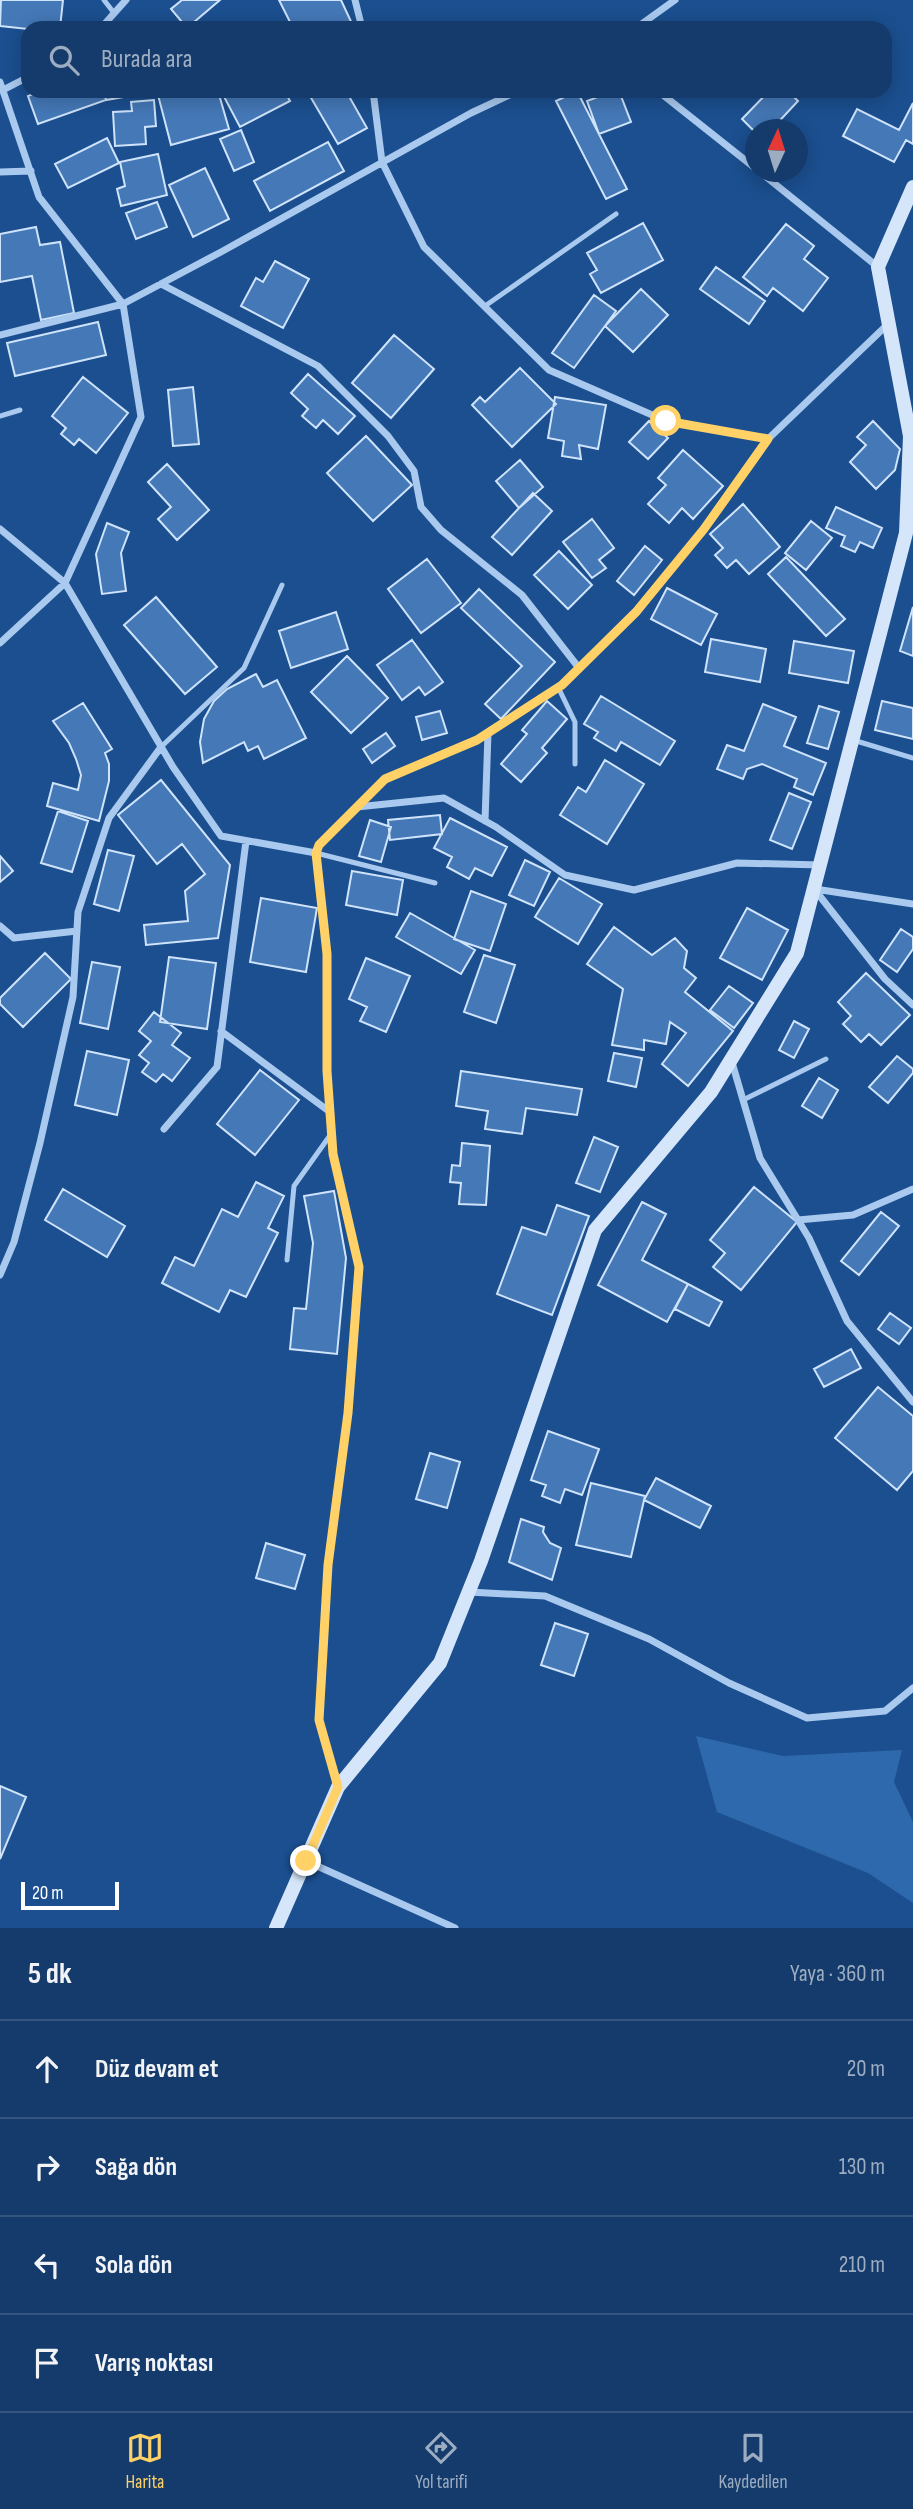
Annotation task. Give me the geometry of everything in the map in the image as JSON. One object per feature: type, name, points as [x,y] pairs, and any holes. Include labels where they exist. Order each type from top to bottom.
[{"type":"street","points":[[107,21],[126,0]]},
{"type":"street","points":[[355,0],[360,21]]},
{"type":"street","points":[[646,21],[675,0]]},
{"type":"street","points":[[0,643],[65,583],[141,417],[123,304],[39,197],[2,86],[21,79]]},
{"type":"street","points":[[374,98],[382,162],[424,247],[549,370],[666,421],[768,439]]},
{"type":"street","points":[[0,335],[123,304],[503,98]]},
{"type":"street","points":[[667,98],[745,160]]},
{"type":"street","points":[[0,172],[31,171]]},
{"type":"street","points":[[772,182],[878,267]]},
{"type":"street","points":[[276,1928],[338,1787],[440,1663],[469,1592],[595,1230],[711,1092],[797,953],[853,740],[907,553],[910,436],[878,267],[913,187]]},
{"type":"street","points":[[161,284],[318,366],[388,436],[414,471],[421,507],[427,515],[441,530],[522,595],[579,668]]},
{"type":"street","points":[[338,1787],[319,1720],[328,1565],[348,1413],[359,1267],[333,1154],[331,1134],[327,1071],[327,954],[316,853],[319,845],[385,779],[477,740],[558,687],[579,668],[645,601],[704,529],[768,439],[888,325]]},
{"type":"street","points":[[0,529],[65,583],[161,747],[222,836],[316,853]]},
{"type":"street","points":[[485,821],[488,733]]},
{"type":"street","points":[[0,1275],[15,1242],[73,997],[78,912],[109,818],[161,747]]},
{"type":"street","points":[[357,807],[444,798],[485,821],[565,874],[634,890],[737,863],[821,865]]},
{"type":"street","points":[[164,1129],[217,1067],[246,841]]},
{"type":"street","points":[[814,889],[913,904]]},
{"type":"street","points":[[814,889],[886,979],[913,1005]]},
{"type":"street","points":[[0,926],[13,938],[77,931]]},
{"type":"street","points":[[221,1031],[330,1112]]},
{"type":"street","points":[[731,1059],[760,1158],[809,1238],[846,1321],[913,1402]]},
{"type":"street","points":[[798,1220],[853,1215],[913,1189]]},
{"type":"street","points":[[469,1592],[545,1597],[649,1639],[729,1684],[807,1718],[885,1711],[913,1688]]},
{"type":"street","points":[[306,1861],[455,1928]]},
{"type":"lane","points":[[104,0],[114,13]]},
{"type":"lane","points":[[485,306],[616,214]]},
{"type":"lane","points":[[0,415],[20,410]]},
{"type":"lane","points":[[161,747],[244,668],[282,585]]},
{"type":"lane","points":[[558,687],[575,722],[575,764]]},
{"type":"lane","points":[[853,740],[913,758]]},
{"type":"lane","points":[[316,853],[435,883]]},
{"type":"lane","points":[[743,1100],[825,1059]]},
{"type":"lane","points":[[287,1260],[294,1186],[331,1134]]},
{"type":"shaded area","points":[[696,1736],[783,1756],[902,1750],[894,1782],[913,1822],[913,1903],[868,1873],[717,1812]]},
{"type":"building","points":[[1,0],[63,0],[61,21],[21,21],[21,28],[0,26]]},
{"type":"building","points":[[182,0],[220,0],[195,21],[181,21],[171,9]]},
{"type":"building","points":[[279,0],[341,0],[351,21],[290,21]]},
{"type":"building","points":[[29,98],[105,98],[106,100],[38,124]]},
{"type":"building","points":[[159,98],[220,98],[229,129],[171,145]]},
{"type":"building","points":[[225,98],[288,98],[290,101],[240,127]]},
{"type":"building","points":[[311,98],[350,98],[367,128],[338,144]]},
{"type":"building","points":[[562,98],[581,98],[627,189],[606,199],[556,101]]},
{"type":"building","points":[[595,98],[622,98],[631,122],[599,134],[587,101]]},
{"type":"building","points":[[762,98],[795,98],[798,101],[781,119],[745,119],[745,122],[742,119]]},
{"type":"building","points":[[154,100],[156,126],[145,127],[146,144],[115,146],[113,112],[132,111],[131,102]]},
{"type":"building","points":[[913,103],[913,144],[906,140],[894,162],[843,136],[857,109],[899,130]]},
{"type":"building","points":[[241,130],[254,162],[234,171],[220,139]]},
{"type":"building","points":[[107,138],[119,163],[68,188],[55,164]]},
{"type":"building","points":[[328,142],[344,171],[270,211],[254,181]]},
{"type":"building","points":[[158,154],[167,195],[121,206],[117,189],[125,186],[120,162]]},
{"type":"building","points":[[205,168],[229,219],[193,237],[169,185]]},
{"type":"building","points":[[157,202],[167,227],[136,239],[126,213]]},
{"type":"building","points":[[643,223],[663,260],[601,293],[590,274],[597,270],[587,253]]},
{"type":"building","points":[[786,224],[814,246],[804,259],[828,278],[803,311],[773,288],[767,296],[743,277]]},
{"type":"building","points":[[36,227],[40,245],[60,242],[74,313],[41,320],[32,276],[0,282],[0,234]]},
{"type":"building","points":[[275,261],[309,279],[283,328],[241,306],[256,278],[263,282]]},
{"type":"building","points":[[716,267],[765,301],[749,324],[700,289]]},
{"type":"building","points":[[641,289],[668,315],[633,352],[605,326]]},
{"type":"building","points":[[594,295],[616,311],[574,368],[552,353]]},
{"type":"building","points":[[98,322],[106,355],[15,376],[7,343]]},
{"type":"building","points":[[394,335],[434,369],[391,418],[352,383]]},
{"type":"building","points":[[520,368],[556,404],[512,447],[472,405],[480,397],[485,402]]},
{"type":"building","points":[[308,374],[355,416],[338,434],[323,420],[316,428],[302,416],[308,409],[291,393]]},
{"type":"building","points":[[83,377],[128,413],[96,453],[79,439],[74,445],[61,434],[66,428],[52,416]]},
{"type":"building","points":[[193,387],[199,444],[173,446],[168,390]]},
{"type":"building","points":[[555,397],[606,405],[598,449],[579,445],[581,459],[562,456],[564,441],[548,438]]},
{"type":"building","points":[[649,421],[668,438],[648,459],[629,442]]},
{"type":"building","points":[[873,421],[900,449],[895,470],[876,489],[850,462],[866,445],[857,437]]},
{"type":"building","points":[[366,436],[412,485],[373,521],[327,473]]},
{"type":"building","points":[[683,450],[723,486],[693,519],[682,508],[669,523],[648,504],[666,485],[658,478]]},
{"type":"building","points":[[520,460],[543,487],[519,508],[496,481]]},
{"type":"building","points":[[167,464],[209,510],[177,540],[158,519],[171,507],[148,482]]},
{"type":"building","points":[[533,493],[552,511],[512,555],[492,537]]},
{"type":"building","points":[[743,504],[780,547],[749,574],[736,560],[727,568],[715,555],[723,548],[710,534]]},
{"type":"building","points":[[836,507],[882,528],[873,548],[860,542],[855,552],[841,546],[845,536],[826,528]]},
{"type":"building","points":[[592,519],[614,548],[599,560],[606,568],[592,578],[563,542]]},
{"type":"building","points":[[811,521],[832,538],[806,570],[785,553]]},
{"type":"building","points":[[107,523],[129,532],[121,553],[126,591],[102,594],[96,554]]},
{"type":"building","points":[[645,546],[662,560],[634,595],[617,581]]},
{"type":"building","points":[[559,551],[592,585],[568,609],[534,575]]},
{"type":"building","points":[[786,557],[845,619],[826,636],[768,574]]},
{"type":"building","points":[[427,559],[461,603],[421,633],[388,589]]},
{"type":"building","points":[[667,588],[717,614],[701,645],[651,619]]},
{"type":"building","points":[[479,589],[555,662],[501,719],[485,704],[522,666],[461,608]]},
{"type":"building","points":[[156,597],[217,667],[185,694],[124,625]]},
{"type":"building","points":[[913,607],[913,656],[900,651]]},
{"type":"building","points":[[336,612],[348,649],[291,668],[279,631]]},
{"type":"building","points":[[711,639],[766,649],[760,682],[705,672]]},
{"type":"building","points":[[412,640],[443,682],[425,695],[419,687],[402,700],[377,665]]},
{"type":"building","points":[[794,641],[854,651],[848,683],[789,673]]},
{"type":"building","points":[[347,656],[388,698],[351,733],[311,692]]},
{"type":"building","points":[[256,674],[263,687],[277,680],[306,738],[264,759],[258,746],[248,751],[244,742],[203,763],[200,742],[204,719],[214,701],[227,689]]},
{"type":"building","points":[[601,696],[675,741],[660,765],[621,742],[616,751],[594,738],[598,732],[584,724]]},
{"type":"building","points":[[547,701],[567,719],[542,748],[547,753],[521,782],[501,764],[527,734],[522,730]]},
{"type":"building","points":[[882,701],[913,708],[913,739],[875,730]]},
{"type":"building","points":[[83,703],[112,749],[105,753],[109,764],[109,781],[99,821],[47,806],[53,783],[78,790],[81,775],[76,759],[69,743],[53,721]]},
{"type":"building","points":[[763,704],[796,717],[784,746],[826,763],[813,795],[794,787],[797,779],[762,764],[747,769],[743,779],[717,769],[727,745],[744,751]]},
{"type":"building","points":[[819,706],[839,712],[828,749],[807,743]]},
{"type":"building","points":[[440,711],[447,733],[422,740],[416,717]]},
{"type":"building","points":[[386,733],[395,746],[372,763],[363,749]]},
{"type":"building","points":[[605,760],[644,784],[607,844],[560,815],[578,787],[586,792]]},
{"type":"building","points":[[161,780],[230,865],[218,938],[146,945],[144,925],[188,921],[185,891],[205,874],[182,844],[157,864],[118,815]]},
{"type":"building","points":[[789,793],[811,802],[792,849],[770,840]]},
{"type":"building","points":[[58,811],[88,821],[72,872],[41,863]]},
{"type":"building","points":[[440,815],[442,834],[390,840],[388,820]]},
{"type":"building","points":[[450,818],[507,847],[492,876],[475,868],[469,879],[447,867],[452,857],[434,848]]},
{"type":"building","points":[[370,820],[391,827],[381,862],[359,856]]},
{"type":"building","points":[[108,850],[134,856],[119,911],[94,904]]},
{"type":"building","points":[[0,856],[13,871],[0,882]]},
{"type":"building","points":[[525,860],[550,872],[534,906],[509,895]]},
{"type":"building","points":[[352,871],[403,880],[397,915],[346,905]]},
{"type":"building","points":[[559,878],[602,904],[578,944],[535,917]]},
{"type":"building","points":[[471,891],[506,904],[490,951],[454,939]]},
{"type":"building","points":[[261,898],[317,908],[306,972],[250,962]]},
{"type":"building","points":[[747,908],[788,930],[762,980],[720,958]]},
{"type":"building","points":[[410,913],[475,950],[461,974],[396,937]]},
{"type":"building","points":[[614,927],[652,955],[675,938],[687,951],[684,968],[696,978],[685,992],[733,1031],[688,1086],[662,1064],[686,1033],[670,1022],[666,1044],[644,1040],[644,1050],[612,1045],[623,989],[587,964]]},
{"type":"building","points":[[901,929],[913,937],[913,949],[897,972],[880,960]]},
{"type":"building","points":[[45,953],[71,979],[23,1027],[0,1004],[0,998]]},
{"type":"building","points":[[484,955],[515,965],[496,1023],[464,1012]]},
{"type":"building","points":[[169,957],[216,963],[207,1029],[160,1022]]},
{"type":"building","points":[[366,958],[410,976],[386,1032],[360,1021],[367,1007],[349,999]]},
{"type":"building","points":[[92,962],[120,967],[108,1029],[80,1023]]},
{"type":"building","points":[[866,973],[910,1015],[881,1045],[869,1034],[861,1042],[843,1024],[851,1016],[838,1002]]},
{"type":"building","points":[[729,986],[753,1003],[734,1028],[710,1010]]},
{"type":"building","points":[[154,1012],[181,1033],[172,1045],[190,1058],[172,1081],[163,1074],[156,1082],[142,1072],[149,1063],[139,1055],[151,1041],[139,1031]]},
{"type":"building","points":[[794,1021],[809,1029],[794,1058],[779,1050]]},
{"type":"building","points":[[87,1051],[129,1060],[117,1115],[75,1105]]},
{"type":"building","points":[[614,1053],[642,1058],[636,1087],[608,1081]]},
{"type":"building","points":[[897,1056],[913,1069],[913,1073],[888,1103],[869,1087]]},
{"type":"building","points":[[260,1070],[299,1100],[255,1155],[217,1124]]},
{"type":"building","points":[[461,1071],[582,1089],[577,1115],[526,1108],[522,1134],[485,1129],[488,1111],[456,1106]]},
{"type":"building","points":[[819,1078],[838,1090],[822,1118],[802,1106]]},
{"type":"building","points":[[594,1137],[618,1147],[600,1192],[576,1183]]},
{"type":"building","points":[[462,1143],[490,1146],[486,1205],[459,1204],[461,1183],[450,1182],[452,1165],[460,1166]]},
{"type":"building","points":[[256,1182],[284,1196],[268,1228],[278,1233],[246,1297],[230,1290],[219,1312],[162,1283],[175,1257],[194,1266],[222,1209],[238,1217]]},
{"type":"building","points":[[754,1187],[797,1222],[741,1290],[713,1267],[725,1253],[710,1240]]},
{"type":"building","points":[[63,1189],[125,1226],[107,1257],[45,1220]]},
{"type":"building","points":[[334,1191],[346,1258],[337,1354],[290,1349],[294,1308],[306,1309],[313,1243],[304,1196]]},
{"type":"building","points":[[642,1202],[666,1214],[642,1260],[688,1284],[667,1322],[598,1285]]},
{"type":"building","points":[[557,1205],[589,1216],[552,1315],[497,1294],[522,1227],[546,1235]]},
{"type":"building","points":[[881,1212],[899,1226],[859,1275],[841,1261]]},
{"type":"building","points":[[688,1284],[722,1302],[709,1326],[675,1309]]},
{"type":"building","points":[[890,1313],[911,1328],[899,1344],[878,1329]]},
{"type":"building","points":[[851,1349],[861,1368],[824,1387],[814,1369]]},
{"type":"building","points":[[878,1387],[913,1416],[913,1471],[897,1490],[835,1438]]},
{"type":"building","points":[[548,1431],[599,1449],[582,1495],[565,1489],[560,1503],[542,1496],[546,1485],[531,1480]]},
{"type":"building","points":[[430,1453],[460,1462],[447,1508],[416,1499]]},
{"type":"building","points":[[656,1478],[711,1506],[700,1528],[644,1500]]},
{"type":"building","points":[[591,1483],[645,1496],[631,1557],[576,1545]]},
{"type":"building","points":[[521,1519],[544,1527],[543,1532],[550,1543],[561,1548],[552,1580],[509,1562]]},
{"type":"building","points":[[266,1543],[305,1555],[295,1589],[256,1578]]},
{"type":"building","points":[[555,1623],[588,1634],[574,1676],[541,1665]]},
{"type":"building","points":[[0,1786],[26,1797],[0,1859]]},
{"type":"route","points":[[306,1861],[338,1787],[319,1720],[328,1565],[348,1413],[359,1267],[333,1154],[327,1071],[327,954],[316,853],[319,845],[385,779],[477,740],[562,685],[636,612],[704,529],[768,439],[666,421]]}]
